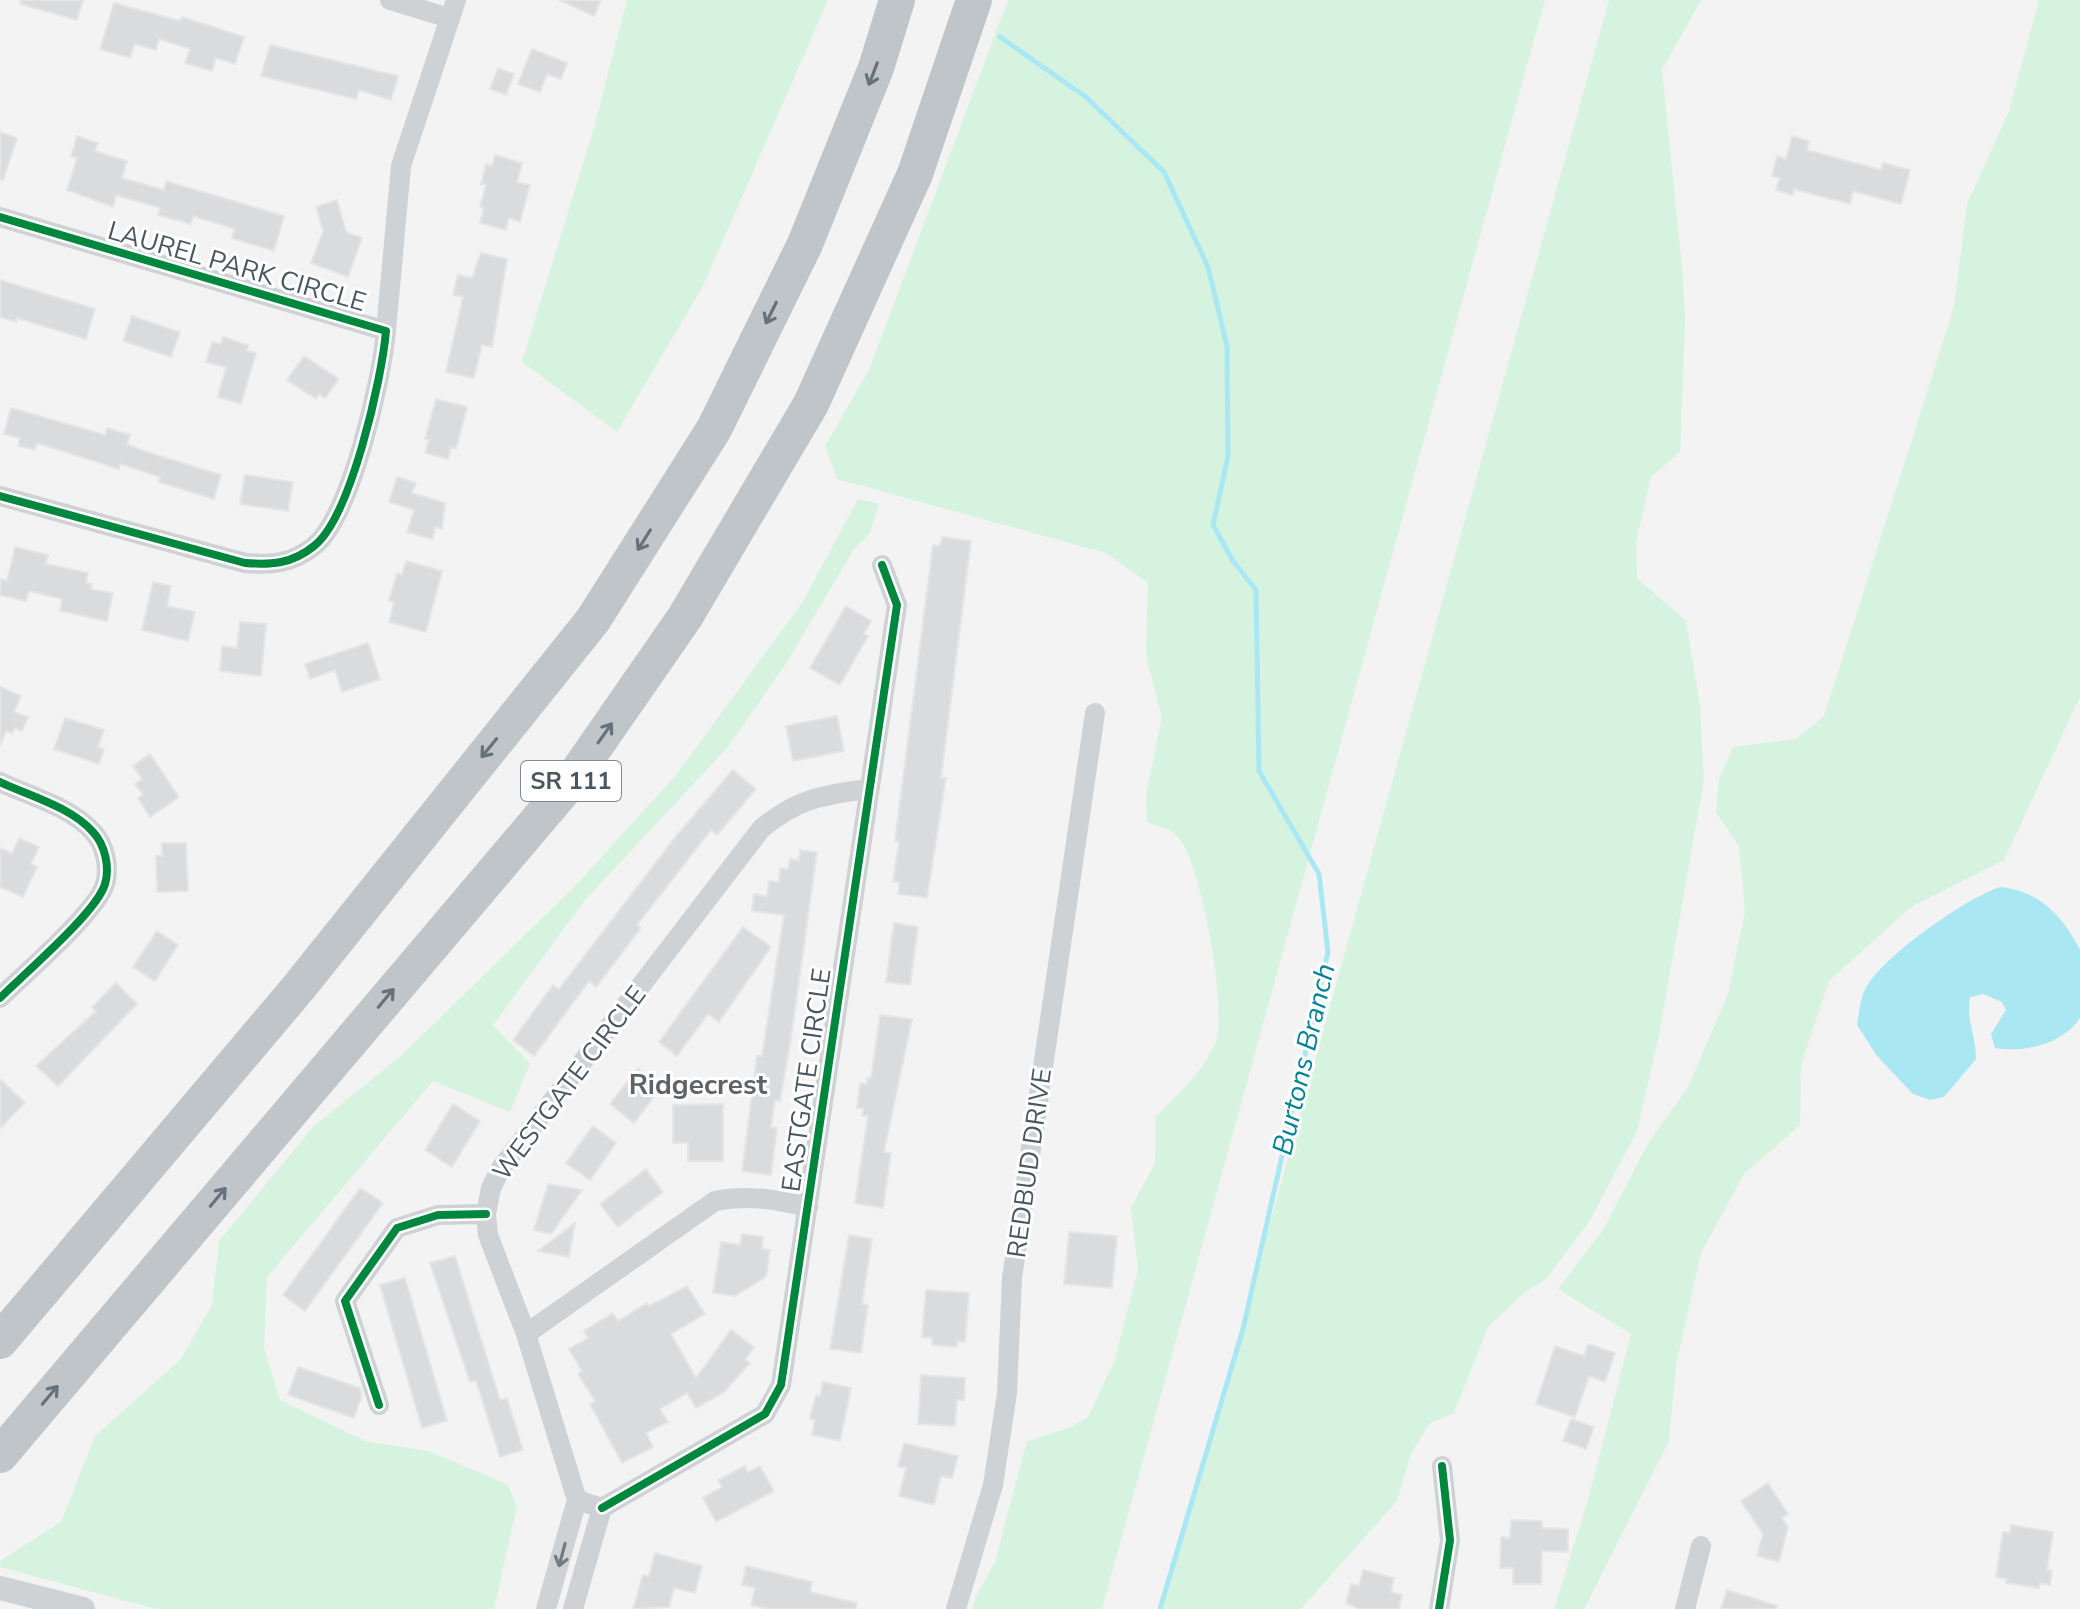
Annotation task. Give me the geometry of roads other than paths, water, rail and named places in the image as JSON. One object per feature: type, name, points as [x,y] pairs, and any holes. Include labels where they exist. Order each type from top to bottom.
[{"type":"highway","name":"SR 111","points":[[0,1341],[299,987],[593,620],[714,429],[805,244],[876,68],[897,0]]},
{"type":"highway","name":"SR 111","points":[[0,1455],[572,780],[685,617],[811,404],[915,174],[974,0]]},
{"type":"street","points":[[386,331],[401,166],[452,9],[390,0]]},
{"type":"street","name":"LAUREL PARK CIRCLE","points":[[0,217],[386,331],[384,361],[369,422],[336,518],[317,544],[299,557],[274,566],[245,563],[0,496]]},
{"type":"street","name":"EASTGATE CIRCLE","points":[[602,1508],[765,1414],[781,1385],[897,605],[882,565]]},
{"type":"street","name":"REDBUD DRIVE","points":[[956,1609],[993,1485],[1007,1393],[1012,1278],[1095,713]]},
{"type":"street","points":[[0,782],[75,817],[94,833],[106,855],[107,873],[95,902],[0,998]]},
{"type":"street","name":"WESTGATE CIRCLE","points":[[577,1500],[526,1334],[488,1235],[486,1214],[491,1188],[501,1168],[761,829],[783,811],[814,796],[869,789]]},
{"type":"street","points":[[526,1334],[715,1201],[736,1197],[764,1198],[808,1207]]},
{"type":"street","points":[[379,1405],[345,1301],[397,1228],[438,1215],[486,1214]]},
{"type":"street","points":[[1439,1609],[1450,1540],[1442,1466]]},
{"type":"street","points":[[546,1609],[577,1500],[602,1508],[573,1609]]},
{"type":"street","points":[[1685,1609],[1701,1546]]},
{"type":"street","points":[[0,1588],[83,1609]]},
{"type":"water","points":[[2000,887],[2038,899],[2066,926],[2080,950],[2080,1018],[2064,1034],[2042,1045],[2018,1049],[1995,1048],[1991,1034],[2006,1010],[2002,1002],[1983,994],[1970,997],[1969,1014],[1976,1059],[1944,1097],[1930,1100],[1913,1094],[1877,1056],[1857,1025],[1864,992],[1875,975],[1906,945],[1967,903]]},
{"type":"waterway","name":"Burtons Branch","points":[[1000,37],[1086,97],[1164,172],[1208,267],[1227,346],[1228,456],[1213,525],[1233,561],[1256,590],[1259,771],[1319,874],[1328,952],[1243,1329],[1160,1609]]},
{"type":"district","name":"Ridgecrest","points":[[698,1084]]}]
